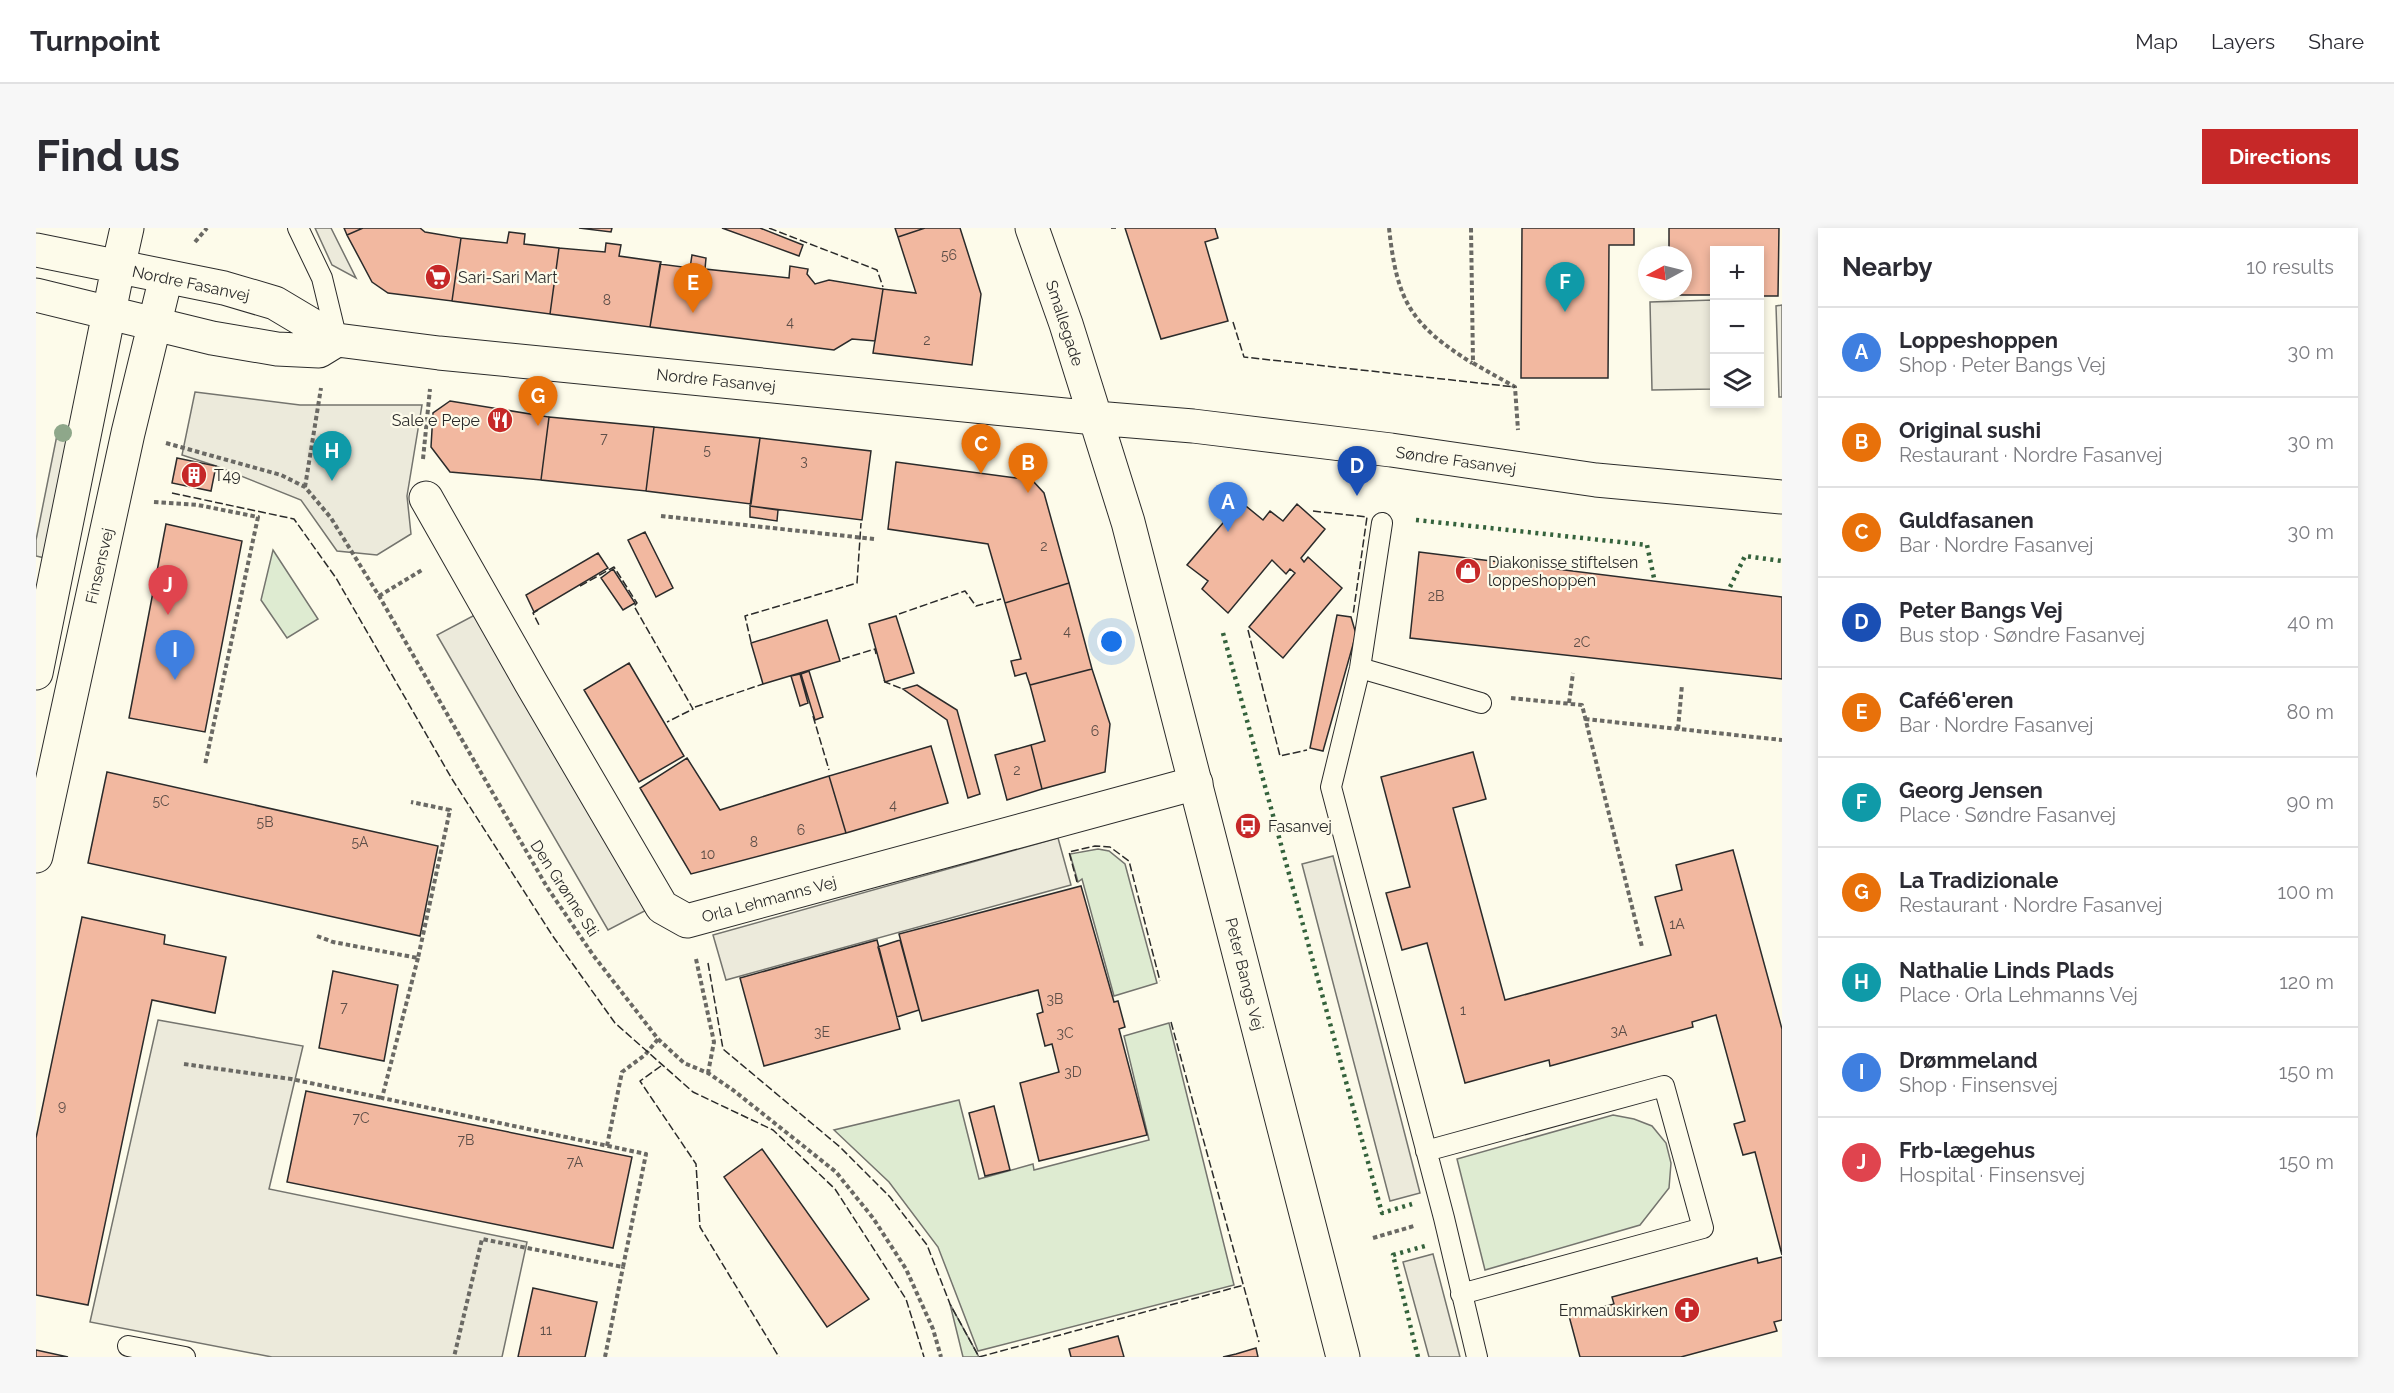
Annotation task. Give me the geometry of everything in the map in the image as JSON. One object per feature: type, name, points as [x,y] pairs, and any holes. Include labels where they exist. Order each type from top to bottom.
[{"type":"street","points":[[77,665],[38,662],[126,228]]},
{"type":"street","name":"Smallegade","points":[[1032,228],[1066,324],[1095,418]]},
{"type":"street","name":"Nordre Fasanvej","points":[[36,250],[224,288],[275,303],[328,345]]},
{"type":"street","name":"Finsensvej","points":[[36,856],[128,433],[165,277]]},
{"type":"street","name":"Nordre Fasanvej","points":[[36,295],[223,340],[277,349],[328,345],[439,353],[1095,418]]},
{"type":"street","name":"Søndre Fasanvej","points":[[1095,418],[1204,427],[1391,450],[1596,480],[1782,497]]},
{"type":"street","name":"Peter Bangs Vej","points":[[1095,418],[1128,522],[1343,1357]]},
{"type":"street","name":"Orla Lehmanns Vej","points":[[426,498],[662,907],[687,921],[1196,783]]},
{"type":"lane","points":[[298,228],[322,278],[328,345]]},
{"type":"lane","points":[[1382,523],[1360,668],[1331,787],[1444,1218],[1477,1357]]},
{"type":"lane","points":[[1360,668],[1481,703]]},
{"type":"lane","points":[[1426,1151],[1664,1086],[1703,1228],[1461,1294]]},
{"type":"lane","points":[[128,1346],[185,1357]]},
{"type":"path","points":[[1389,228],[1393,268],[1411,312],[1439,342],[1515,387],[1520,470]]},
{"type":"path","points":[[1471,228],[1473,363]]},
{"type":"path","points":[[128,433],[281,475],[305,488],[328,345]]},
{"type":"path","points":[[426,498],[421,481],[428,399],[439,353]]},
{"type":"path","name":"Den Grønne Sti","points":[[305,488],[331,518],[379,596],[547,887],[593,955],[657,1039],[684,1063],[708,1073],[789,1132],[836,1172],[873,1218],[906,1269],[933,1329],[941,1357]]},
{"type":"path","points":[[114,500],[198,505],[258,518],[206,765]]},
{"type":"path","points":[[661,516],[874,539]]},
{"type":"path","points":[[379,596],[454,550]]},
{"type":"path","points":[[1569,703],[1573,673]]},
{"type":"path","points":[[1678,729],[1682,685]]},
{"type":"path","points":[[1481,703],[1497,697],[1582,705],[1642,947]]},
{"type":"path","points":[[1586,719],[1782,740]]},
{"type":"path","points":[[382,1098],[418,958],[450,810],[411,802]]},
{"type":"path","points":[[687,921],[714,1042],[708,1073]]},
{"type":"path","points":[[317,936],[333,942],[418,958]]},
{"type":"path","points":[[607,1146],[622,1072],[645,1055],[657,1039]]},
{"type":"path","points":[[184,1064],[291,1079],[646,1154],[605,1357]]},
{"type":"path","points":[[1373,1238],[1444,1218]]},
{"type":"path","points":[[454,1357],[482,1239],[623,1267]]},
{"type":"green space","points":[[273,550],[318,619],[287,638],[261,600]]},
{"type":"green space","points":[[1098,849],[1109,851],[1125,864],[1157,983],[1114,996],[1082,879],[1078,882],[1070,854]]},
{"type":"green space","points":[[1169,1023],[1234,1285],[978,1351],[938,1247],[889,1182],[834,1130],[959,1100],[979,1179],[1033,1164],[1034,1170],[1149,1140],[1124,1036]]},
{"type":"green space","points":[[1613,1115],[1634,1119],[1652,1126],[1666,1143],[1671,1163],[1669,1188],[1640,1225],[1485,1270],[1457,1159]]},
{"type":"green space","points":[[950,1304],[979,1357],[963,1357]]},
{"type":"shaded area","points":[[315,228],[331,228],[356,278],[332,265]]},
{"type":"shaded area","points":[[1710,300],[1710,389],[1652,390],[1650,302]]},
{"type":"shaded area","points":[[1782,305],[1782,397],[1779,397],[1776,306]]},
{"type":"shaded area","points":[[195,392],[300,405],[422,405],[407,496],[411,534],[377,555],[337,551],[301,500],[182,455]]},
{"type":"shaded area","points":[[57,435],[69,438],[45,558],[36,556],[36,540]]},
{"type":"shaded area","points":[[488,608],[660,903],[608,930],[437,635]]},
{"type":"shaded area","points":[[1058,838],[1071,885],[726,980],[713,935]]},
{"type":"shaded area","points":[[1333,856],[1420,1193],[1390,1201],[1302,864]]},
{"type":"shaded area","points":[[158,1020],[303,1046],[269,1189],[527,1242],[502,1357],[272,1357],[90,1322]]},
{"type":"shaded area","points":[[1433,1254],[1460,1357],[1429,1357],[1403,1262]]},
{"type":"building","points":[[344,228],[363,228],[347,235]]},
{"type":"building","points":[[363,228],[420,228],[425,232],[461,238],[452,301],[388,293],[372,282],[347,235]]},
{"type":"building","points":[[579,228],[612,228],[611,232]]},
{"type":"building","points":[[722,228],[760,228],[803,245],[799,256]]},
{"type":"building","points":[[895,228],[925,228],[898,237]]},
{"type":"building","points":[[925,228],[960,228],[981,294],[972,365],[873,353],[883,289],[916,293],[898,237]]},
{"type":"building","points":[[1125,228],[1215,228],[1218,238],[1205,242],[1228,321],[1161,339]]},
{"type":"building","points":[[1522,228],[1634,228],[1634,245],[1609,245],[1608,378],[1521,378]]},
{"type":"building","points":[[1669,228],[1779,228],[1778,296],[1764,296],[1764,246],[1710,246],[1710,295],[1692,295],[1692,246],[1669,246]]},
{"type":"building","points":[[509,232],[525,234],[524,244],[559,248],[550,314],[452,301],[461,238],[507,243]]},
{"type":"building","points":[[606,243],[621,245],[619,256],[661,262],[650,327],[550,314],[559,248],[605,252]]},
{"type":"building","points":[[692,255],[706,258],[705,269],[789,278],[790,266],[808,269],[807,274],[815,284],[829,280],[883,289],[875,341],[852,339],[834,350],[650,327],[660,264],[690,268]]},
{"type":"building","points":[[450,401],[549,417],[541,480],[450,472],[431,447],[433,413]]},
{"type":"building","points":[[549,417],[654,427],[646,491],[541,480]]},
{"type":"building","points":[[654,427],[760,438],[751,504],[646,491]]},
{"type":"building","points":[[760,438],[871,451],[862,520],[750,506]]},
{"type":"building","name":"T49","points":[[177,458],[216,466],[211,491],[172,483]]},
{"type":"building","points":[[896,462],[1032,480],[1044,493],[1069,583],[1005,603],[988,544],[888,529]]},
{"type":"building","points":[[1241,502],[1263,520],[1270,511],[1283,521],[1297,504],[1325,529],[1301,558],[1304,562],[1308,557],[1342,588],[1283,658],[1249,627],[1295,573],[1290,569],[1286,574],[1272,560],[1228,613],[1202,589],[1208,581],[1187,565]]},
{"type":"building","points":[[750,506],[778,510],[777,521],[750,517]]},
{"type":"building","points":[[166,524],[242,541],[205,732],[129,718]]},
{"type":"building","points":[[645,532],[673,588],[656,597],[628,540]]},
{"type":"building","points":[[1419,552],[1782,597],[1782,679],[1410,638]]},
{"type":"building","points":[[598,553],[608,568],[534,612],[526,595]]},
{"type":"building","points":[[613,569],[635,603],[623,610],[601,578]]},
{"type":"building","points":[[1069,583],[1092,669],[1030,685],[1026,673],[1015,676],[1011,661],[1021,659],[1005,603]]},
{"type":"building","points":[[1337,615],[1351,617],[1356,634],[1323,751],[1310,748]]},
{"type":"building","points":[[896,616],[914,673],[885,682],[869,624]]},
{"type":"building","points":[[827,620],[840,661],[763,684],[751,643]]},
{"type":"building","points":[[629,663],[684,756],[639,782],[584,690]]},
{"type":"building","points":[[1092,669],[1110,724],[1105,772],[1042,789],[1031,745],[1045,741],[1030,685]]},
{"type":"building","points":[[809,671],[823,717],[815,720],[801,674]]},
{"type":"building","points":[[800,674],[808,703],[800,706],[791,676]]},
{"type":"building","points":[[917,685],[957,710],[980,794],[968,798],[947,720],[903,689]]},
{"type":"building","points":[[1031,745],[1042,789],[1007,800],[995,755]]},
{"type":"building","points":[[931,746],[948,803],[846,833],[829,776]]},
{"type":"building","points":[[1473,752],[1486,799],[1453,808],[1505,1000],[1671,955],[1655,897],[1682,890],[1676,865],[1733,850],[1782,1029],[1782,1255],[1755,1152],[1743,1155],[1734,1124],[1745,1121],[1716,1015],[1692,1022],[1693,1027],[1550,1066],[1549,1060],[1465,1083],[1427,943],[1402,950],[1386,893],[1410,887],[1381,777]]},
{"type":"building","points":[[687,758],[720,810],[829,776],[846,833],[691,874],[640,788]]},
{"type":"building","points":[[107,772],[438,846],[420,936],[88,863]]},
{"type":"building","points":[[1081,886],[1114,1002],[1118,1001],[1125,1027],[1119,1029],[1147,1135],[1039,1161],[1020,1083],[1059,1072],[1052,1044],[1045,1046],[1037,1014],[1043,1012],[1038,990],[922,1021],[899,934]]},
{"type":"building","points":[[82,917],[165,935],[164,944],[226,957],[215,1013],[152,1000],[88,1305],[36,1295],[36,1138]]},
{"type":"building","points":[[877,940],[900,1029],[764,1066],[740,978]]},
{"type":"building","points":[[900,940],[919,1010],[897,1017],[878,947]]},
{"type":"building","points":[[333,971],[398,985],[384,1061],[319,1048]]},
{"type":"building","points":[[306,1091],[632,1157],[613,1248],[287,1182]]},
{"type":"building","points":[[994,1106],[1010,1170],[985,1176],[969,1113]]},
{"type":"building","points":[[762,1149],[869,1299],[827,1327],[724,1177]]},
{"type":"building","name":"Emmauskirken","points":[[1782,1257],[1782,1320],[1774,1322],[1777,1331],[1681,1357],[1580,1357],[1569,1316],[1614,1304],[1612,1297],[1757,1258],[1758,1263]]},
{"type":"building","points":[[533,1288],[597,1302],[585,1357],[518,1357]]},
{"type":"building","points":[[1118,1336],[1124,1357],[1071,1357],[1069,1349]]},
{"type":"building","points":[[1256,1348],[1258,1357],[1223,1357],[1236,1354]]},
{"type":"building","points":[[36,1350],[68,1357],[36,1357]]},
{"type":"hedge","points":[[1416,520],[1647,545],[1654,578]]},
{"type":"hedge","points":[[1730,587],[1745,556],[1782,561]]},
{"type":"hedge","points":[[1223,633],[1382,1213],[1412,1204]]},
{"type":"hedge","points":[[1418,1357],[1393,1255],[1425,1246]]},
{"type":"fence","points":[[769,228],[877,270],[883,287]]},
{"type":"fence","points":[[1111,228],[1116,228]]},
{"type":"fence","points":[[1233,322],[1244,357],[1515,387]]},
{"type":"fence","points":[[172,493],[294,519],[336,578],[452,779],[552,935],[615,1023],[693,1092],[773,1130],[835,1189],[906,1299],[924,1357]]},
{"type":"fence","points":[[1313,511],[1367,517],[1353,615]]},
{"type":"fence","points":[[751,642],[745,616],[857,583],[861,523]]},
{"type":"fence","points":[[580,586],[614,567],[637,603],[634,606],[693,709],[667,722]]},
{"type":"fence","points":[[899,614],[965,591],[976,606],[1001,599]]},
{"type":"fence","points":[[538,610],[533,613],[540,627]]},
{"type":"fence","points":[[1248,630],[1280,756],[1307,750]]},
{"type":"fence","points":[[842,659],[875,649],[876,654]]},
{"type":"fence","points":[[884,680],[903,689]]},
{"type":"fence","points":[[695,707],[763,684]]},
{"type":"fence","points":[[813,716],[829,770]]},
{"type":"fence","points":[[1077,882],[1069,852],[1095,846],[1110,847],[1129,861],[1160,981]]},
{"type":"fence","points":[[708,963],[723,1049],[840,1147],[890,1197],[927,1245],[950,1304],[979,1357]]},
{"type":"fence","points":[[1171,1022],[1259,1342]]},
{"type":"fence","points":[[661,1066],[640,1081],[696,1164],[700,1227],[779,1357]]},
{"type":"fence","points":[[979,1357],[1244,1285]]},
{"type":"place","name":"Sari-Sari Mart","points":[[438,277]]},
{"type":"place","name":"Georg Jensen","points":[[1565,312]]},
{"type":"place","name":"Café6'eren","points":[[693,313]]},
{"type":"place","name":"Sale e Pepe","points":[[500,420]]},
{"type":"place","name":"La Tradizionale","points":[[538,426]]},
{"type":"place","name":"Guldfasanen","points":[[981,474]]},
{"type":"place","name":"T49","points":[[194,475]]},
{"type":"place","name":"Nathalie Linds Plads","points":[[332,481]]},
{"type":"place","name":"Original sushi","points":[[1028,493]]},
{"type":"place","name":"Peter Bangs Vej","points":[[1357,496]]},
{"type":"place","name":"Loppeshoppen","points":[[1228,532]]},
{"type":"place","name":"Diakonisse stiftelsen loppeshoppen","points":[[1468,571]]},
{"type":"place","name":"Frb-lægehus","points":[[168,615]]},
{"type":"place","name":"Drømmeland","points":[[175,680]]},
{"type":"place","name":"Fasanvej","points":[[1248,826]]},
{"type":"place","name":"Emmauskirken","points":[[1687,1310]]}]
